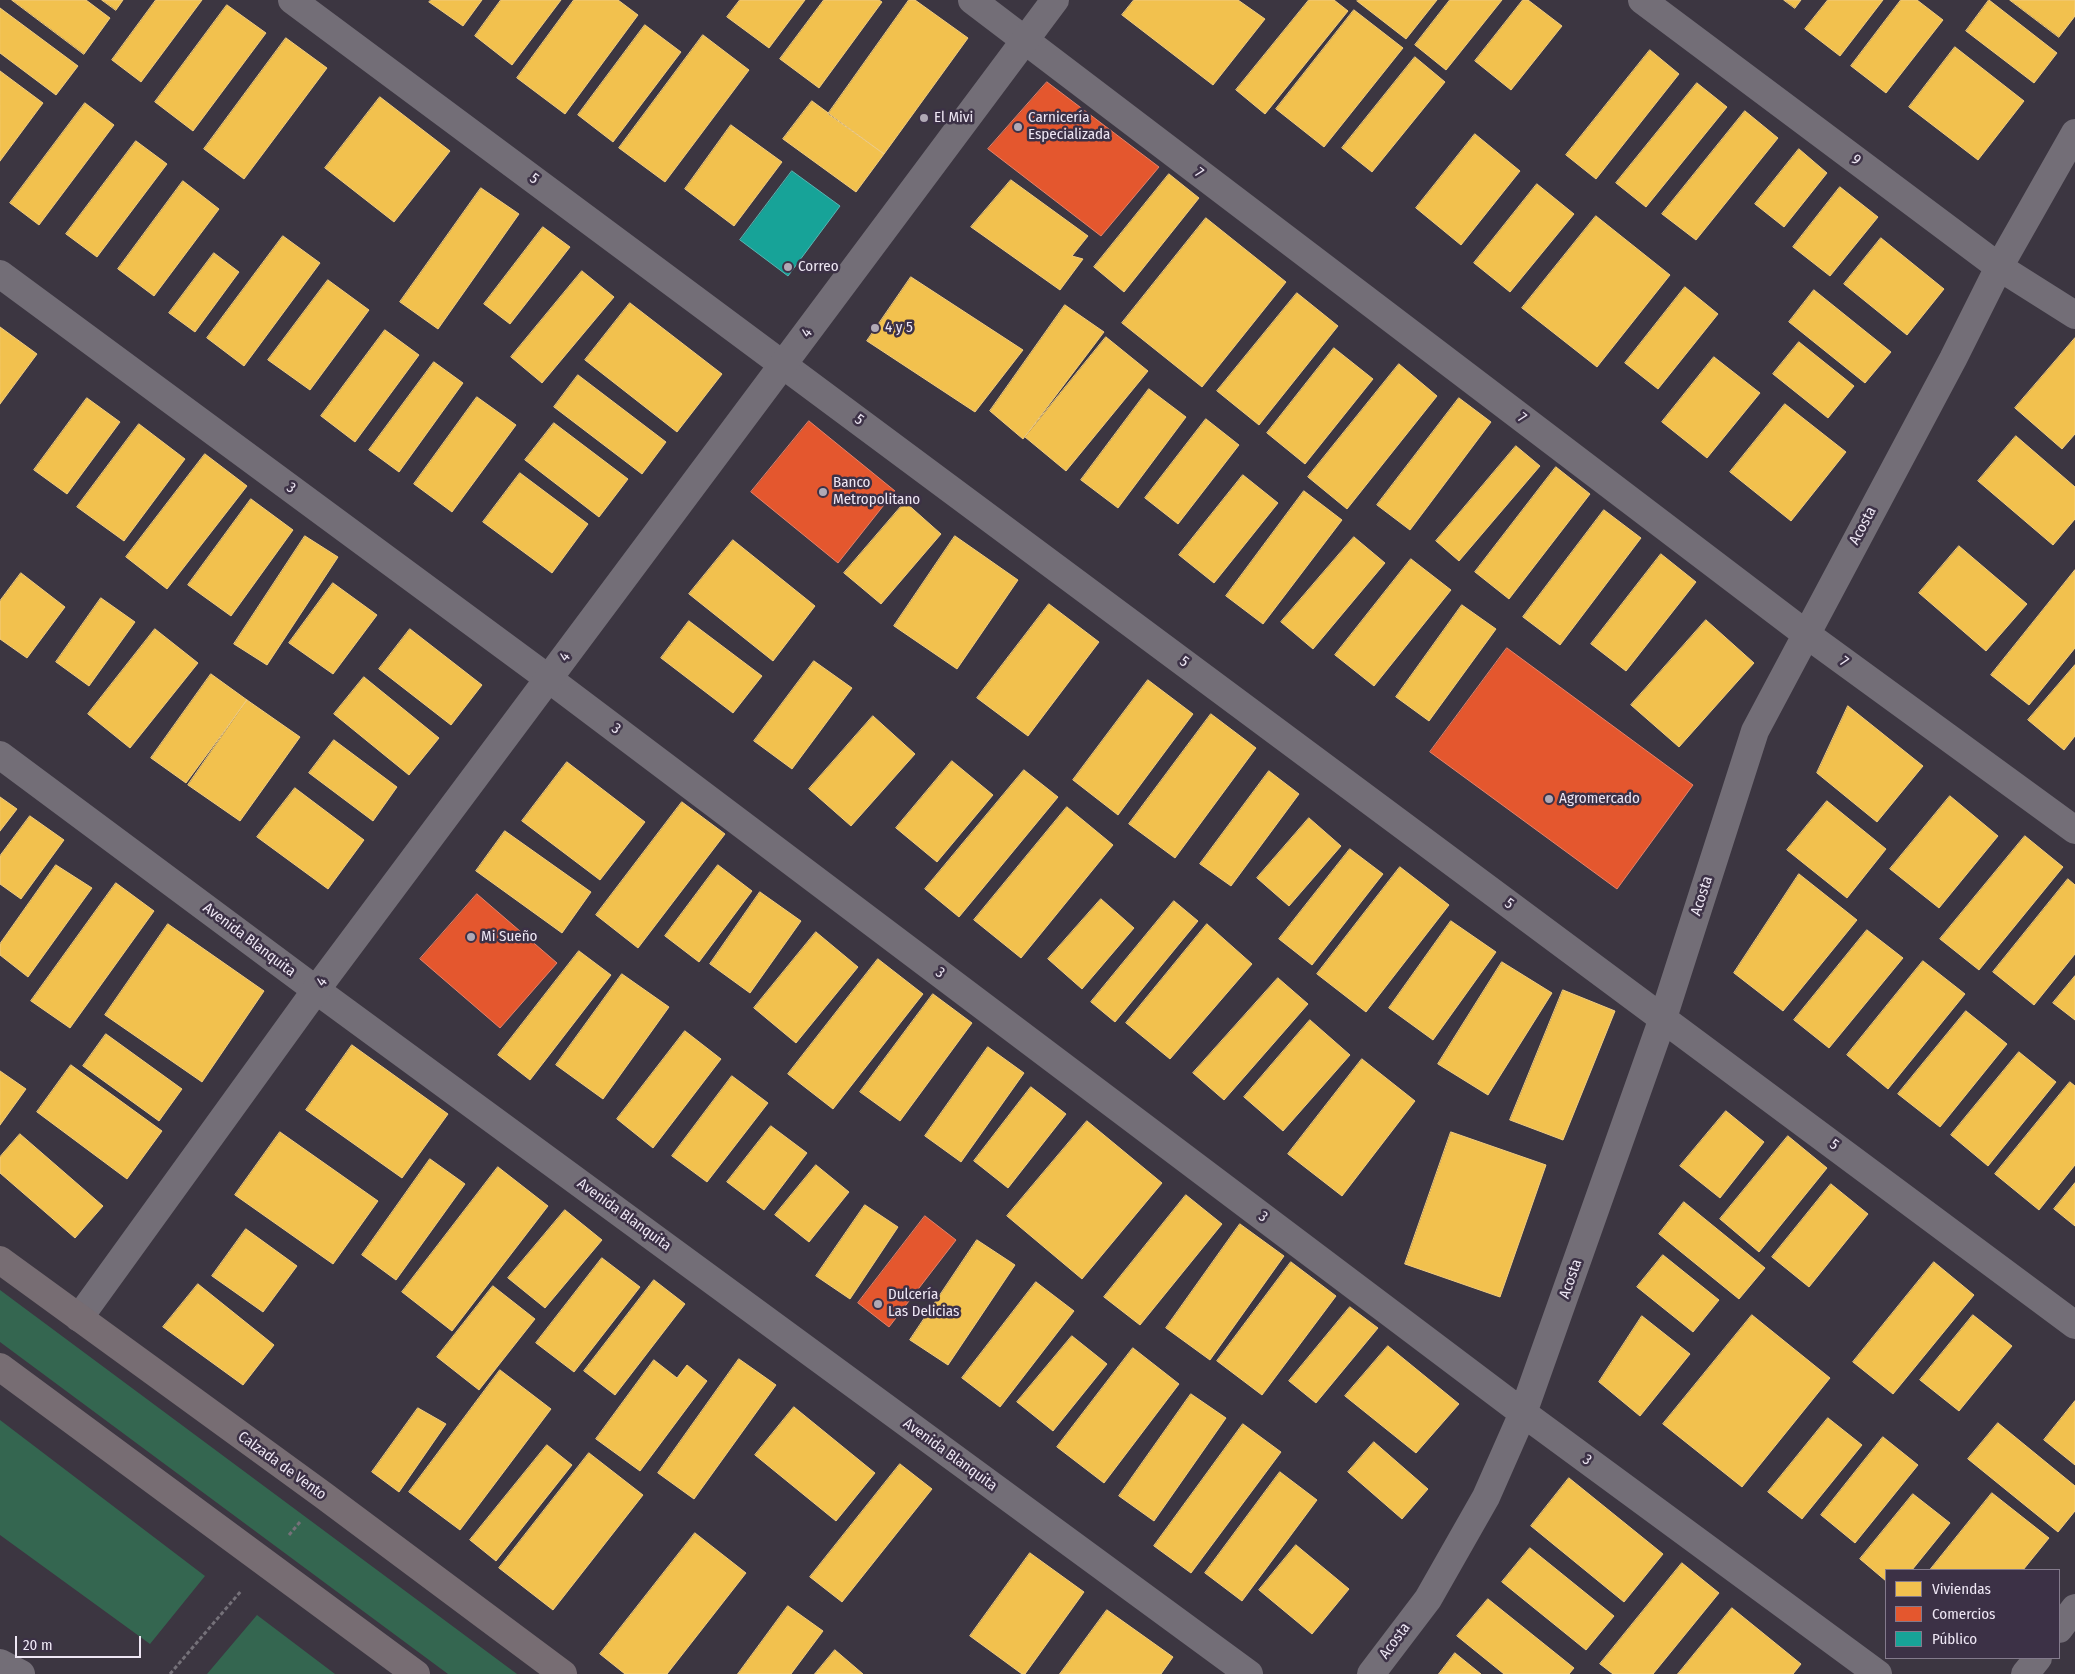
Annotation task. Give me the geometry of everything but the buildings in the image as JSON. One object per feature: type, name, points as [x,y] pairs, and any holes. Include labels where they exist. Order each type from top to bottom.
[{"type":"main road","name":"Calzada de Vento","points":[[0,1260],[323,1495],[563,1674]]},
{"type":"main road","points":[[0,1367],[416,1674]]},
{"type":"street","name":"5","points":[[292,0],[2075,1325]]},
{"type":"street","name":"7","points":[[972,0],[1806,634],[2075,830]]},
{"type":"street","name":"4","points":[[79,1318],[316,990],[1055,0]]},
{"type":"street","name":"9","points":[[1642,0],[1999,267],[2075,315]]},
{"type":"street","name":"Acosta","points":[[1370,1674],[1428,1599],[1486,1497],[1524,1412],[1663,1018],[1755,731],[1953,359],[1999,267],[2075,134]]},
{"type":"street","name":"3","points":[[0,274],[548,679],[1524,1412],[1878,1674]]},
{"type":"street","name":"Avenida Blanquita","points":[[0,754],[316,990],[1249,1674]]},
{"type":"street","points":[[2060,1628],[2075,1608]]},
{"type":"street","points":[[2026,1674],[2037,1659]]},
{"type":"street","points":[[0,1663],[21,1674]]},
{"type":"green space","points":[[0,1290],[517,1674],[448,1674],[0,1342]]},
{"type":"green space","points":[[0,1420],[205,1576],[150,1644],[0,1535]]},
{"type":"green space","points":[[257,1615],[335,1674],[207,1674]]},
{"type":"place","name":"El Mivi","points":[[924,118]]},
{"type":"place","name":"Carnicería Especializada","points":[[1018,127]]},
{"type":"place","name":"Correo","points":[[788,267]]},
{"type":"place","name":"4 y 5","points":[[875,328]]},
{"type":"place","name":"Banco Metropolitano","points":[[823,492]]},
{"type":"place","name":"Agromercado","points":[[1549,799]]},
{"type":"place","name":"Mi Sueño","points":[[471,937]]},
{"type":"place","name":"Dulcería Las Delicias","points":[[878,1304]]}]
